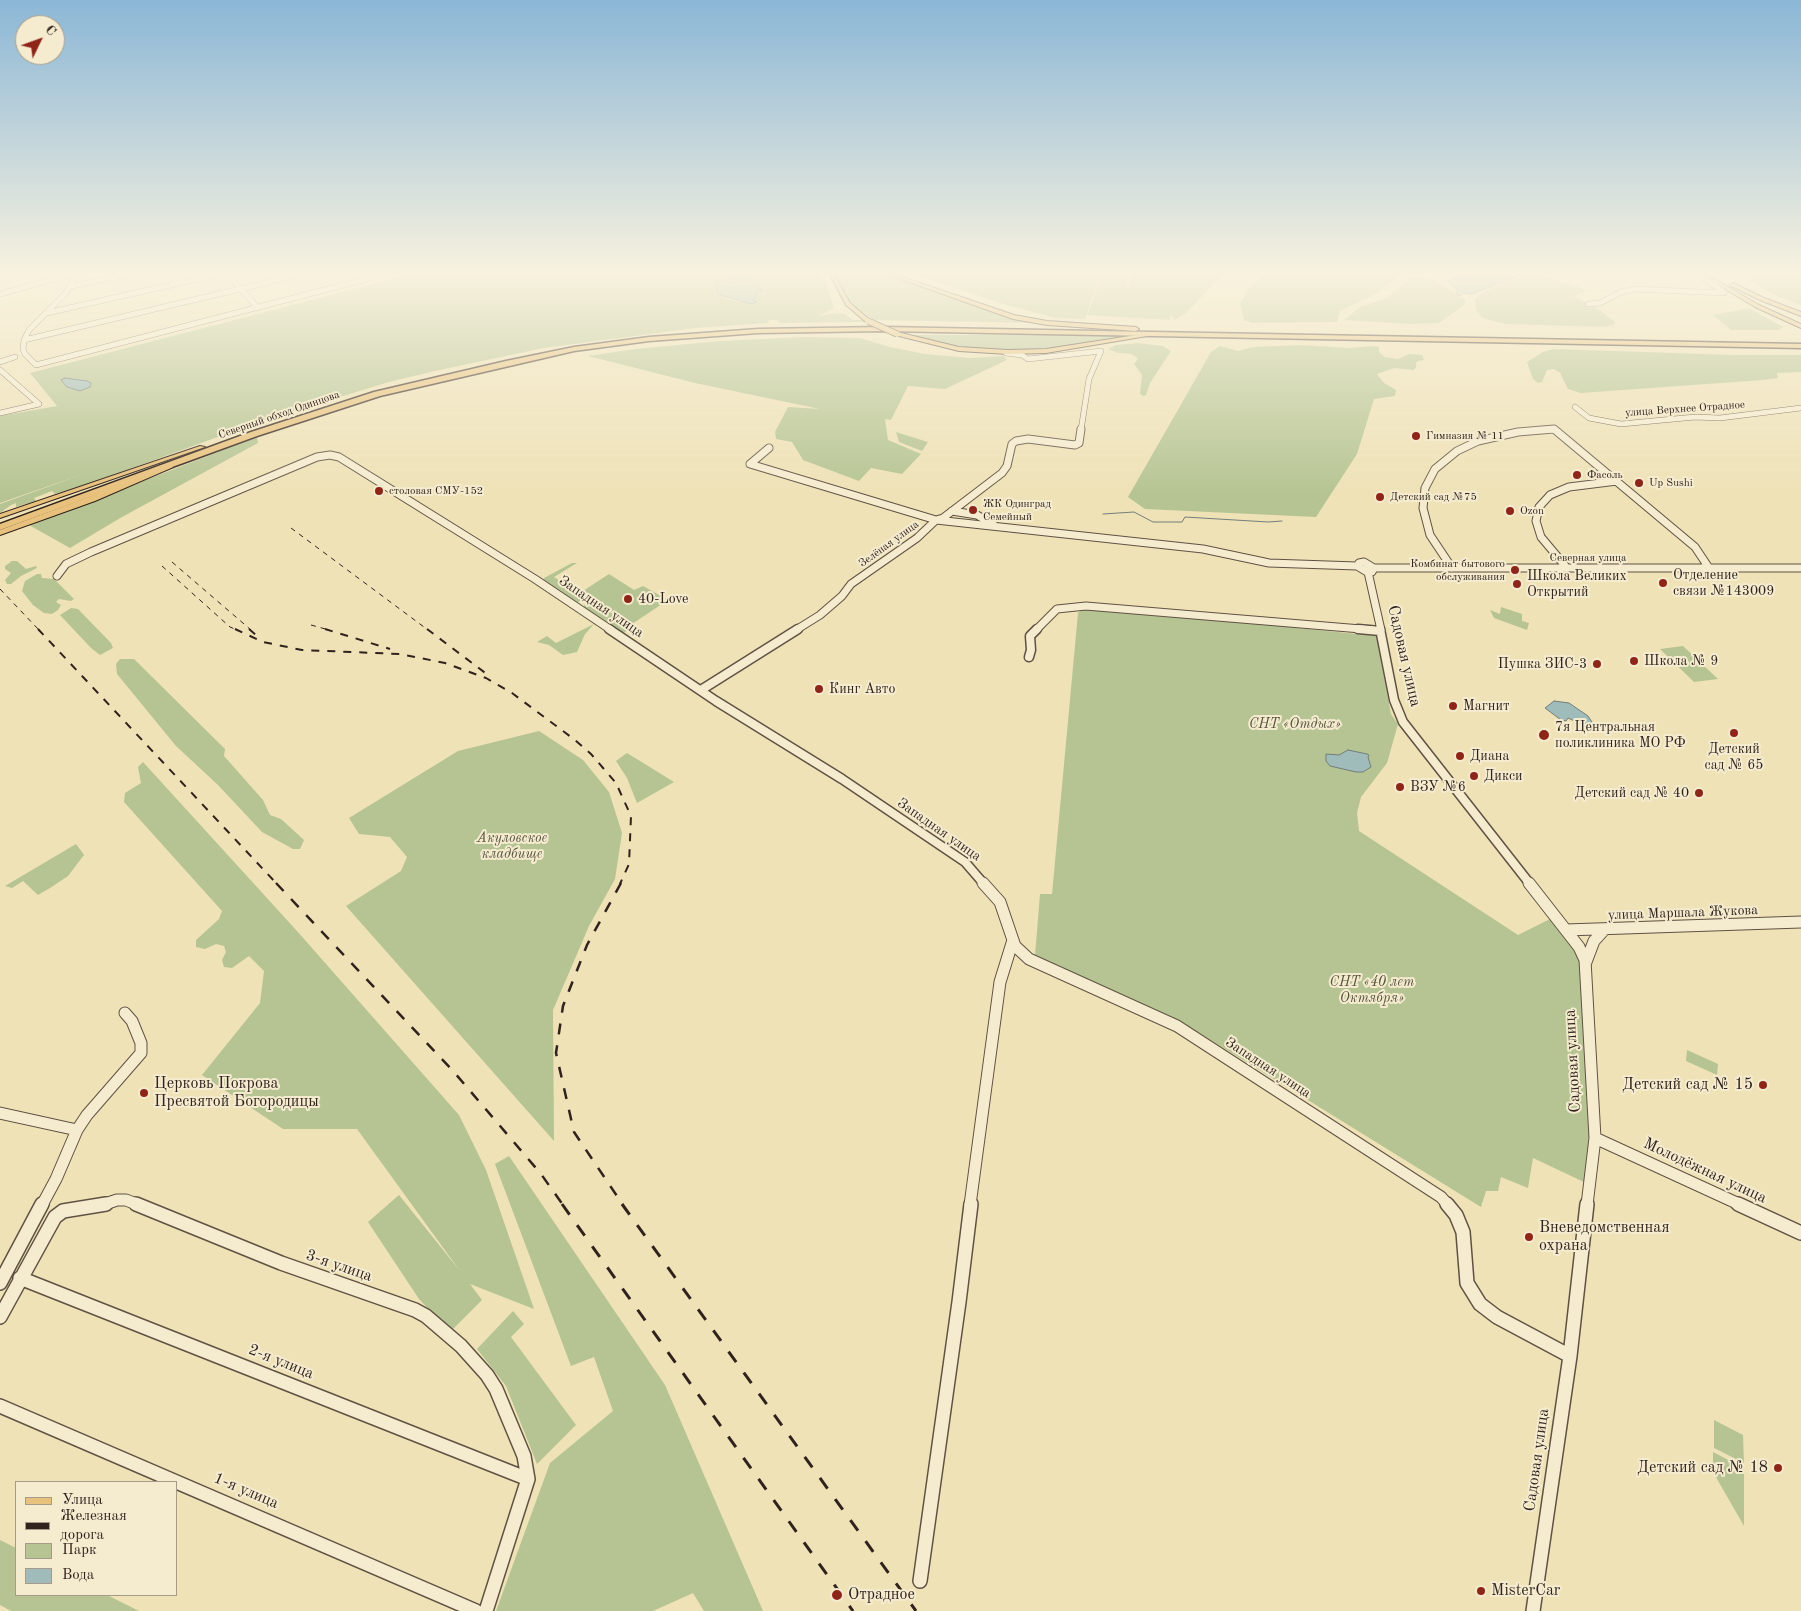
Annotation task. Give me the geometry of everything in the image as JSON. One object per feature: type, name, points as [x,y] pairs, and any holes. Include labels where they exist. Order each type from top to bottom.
[{"type":"highway","name":"Северный обход Одинцова","points":[[0,527],[17,519],[333,402],[419,378],[569,346]]},
{"type":"highway","name":"Северный обход Одинцова","points":[[205,450],[288,422],[413,384],[548,354],[597,346]]},
{"type":"highway","name":"Северный обход Одинцова","points":[[1785,346],[1801,347]]},
{"type":"highway","name":"Северный обход Одинцова","points":[[0,522],[17,519]]},
{"type":"main road","points":[[948,346],[1008,352],[1046,351],[1077,346]]},
{"type":"main road","points":[[0,516],[17,519]]},
{"type":"main road","points":[[0,533],[17,519]]},
{"type":"street","points":[[24,346],[25,354],[36,365],[41,365],[113,346]]},
{"type":"street","points":[[936,520],[943,518],[1002,473],[1007,466],[1012,444],[1016,441],[1028,439],[1072,445],[1079,443],[1089,379],[1101,351],[1027,358],[989,351]]},
{"type":"street","points":[[1027,358],[1046,351]]},
{"type":"street","points":[[0,362],[15,357]]},
{"type":"street","points":[[0,370],[39,405],[0,413]]},
{"type":"street","name":"улица Верхнее Отрадное","points":[[1575,407],[1590,418],[1621,424],[1696,417],[1716,418],[1801,408]]},
{"type":"street","points":[[1452,568],[1430,534],[1422,503],[1428,482],[1435,470],[1446,459],[1478,441],[1509,434],[1554,429],[1696,547],[1709,568]]},
{"type":"street","name":"Зелёная улица","points":[[702,690],[820,615],[842,596],[851,584],[917,538],[936,520],[750,464],[769,448]]},
{"type":"street","name":"Западная улица","points":[[56,576],[66,564],[100,548],[316,457],[330,454],[339,456],[535,579],[702,690],[842,779],[965,862],[1000,902],[1016,946],[1029,959],[1178,1026],[1441,1198],[1456,1215],[1463,1232],[1467,1283],[1480,1304],[1497,1317],[1570,1356]]},
{"type":"street","points":[[1567,568],[1541,537],[1536,521],[1539,507],[1546,499],[1562,489],[1585,484],[1617,481]]},
{"type":"street","points":[[952,511],[977,515],[990,524],[1004,528]]},
{"type":"street","points":[[936,520],[1203,548],[1269,563],[1293,566],[1357,566],[1361,571],[1371,570]]},
{"type":"street","name":"Северная улица","points":[[1371,570],[1452,568],[1801,568]]},
{"type":"street","name":"Садовая улица","points":[[1371,570],[1380,631],[1394,700],[1403,722],[1566,930],[1583,953],[1586,964],[1595,1138],[1570,1356],[1533,1611]]},
{"type":"street","points":[[1029,658],[1031,650],[1030,636],[1055,609],[1086,606],[1380,631]]},
{"type":"street","name":"улица Маршала Жукова","points":[[1566,930],[1801,922]]},
{"type":"street","points":[[1586,964],[1594,941],[1604,930]]},
{"type":"street","points":[[920,1581],[959,1302],[982,1108],[1000,982],[1013,940]]},
{"type":"street","points":[[0,1283],[56,1179],[77,1130],[87,1115],[141,1053],[141,1043],[132,1021],[125,1013]]},
{"type":"street","points":[[0,1113],[77,1130]]},
{"type":"street","name":"Молодёжная улица","points":[[1595,1138],[1801,1233]]},
{"type":"street","name":"3-я улица","points":[[20,1278],[55,1216],[63,1211],[75,1208],[104,1205],[117,1200],[126,1200],[281,1263],[421,1313],[461,1346],[487,1374],[496,1389],[524,1456],[528,1479]]},
{"type":"street","points":[[0,1316],[20,1278]]},
{"type":"street","name":"2-я улица","points":[[20,1278],[528,1479]]},
{"type":"street","name":"1-я улица","points":[[0,1406],[174,1481]]},
{"type":"street","points":[[486,1611],[528,1479]]},
{"type":"street","name":"1-я улица","points":[[178,1483],[476,1611]]},
{"type":"green space","points":[[133,346],[558,346],[389,382],[262,421],[85,485],[55,494],[52,491],[34,498],[36,501],[16,507],[16,503],[0,513],[0,504],[86,473],[0,503],[0,416],[57,406],[30,373]]},
{"type":"green space","points":[[665,346],[887,346],[925,354],[970,358],[1004,356],[1007,360],[945,389],[908,386],[891,420],[885,419],[888,440],[921,454],[902,474],[871,468],[859,481],[803,460],[792,442],[776,439],[775,432],[788,407],[820,409],[695,383],[588,356]]},
{"type":"green space","points":[[961,346],[1064,346],[1009,350]]},
{"type":"green space","points":[[1114,346],[1163,346],[1171,351],[1150,383],[1146,395],[1143,396],[1140,394],[1142,375],[1134,364],[1138,359],[1132,354],[1118,353],[1108,349]]},
{"type":"green space","points":[[1220,346],[1238,351],[1253,347],[1320,346],[1350,348],[1374,346],[1379,347],[1379,352],[1385,357],[1398,359],[1409,354],[1422,355],[1424,360],[1418,361],[1416,368],[1413,370],[1394,368],[1377,374],[1384,383],[1396,390],[1395,396],[1374,399],[1357,454],[1316,517],[1145,509],[1128,497],[1211,352]]},
{"type":"green space","points":[[1553,349],[1735,355],[1801,355],[1801,372],[1777,373],[1778,378],[1763,380],[1581,393],[1568,389],[1560,373],[1554,369],[1547,370],[1542,382],[1538,383],[1533,379],[1527,362],[1543,352]]},
{"type":"green space","points":[[896,432],[928,442],[922,451],[899,442]]},
{"type":"green space","points":[[257,437],[258,443],[122,517],[70,548],[29,525]]},
{"type":"green space","points":[[12,561],[17,561],[26,569],[36,566],[37,568],[21,576],[11,584],[7,584],[5,580],[11,573],[5,569],[5,566]]},
{"type":"green space","points":[[572,563],[577,563],[554,577],[585,597],[577,603],[543,581],[544,578]]},
{"type":"green space","points":[[37,574],[41,574],[42,578],[54,579],[74,599],[71,601],[59,599],[56,602],[61,605],[58,610],[52,614],[44,613],[33,605],[22,591],[25,581]]},
{"type":"green space","name":"40-Love","points":[[609,574],[634,590],[643,586],[668,600],[632,624],[580,593]]},
{"type":"green space","points":[[589,599],[632,626],[624,633],[583,607]]},
{"type":"green space","name":"СНТ «40 лет Октября»","points":[[1086,606],[1376,636],[1391,714],[1398,724],[1387,763],[1361,797],[1357,813],[1359,831],[1518,935],[1552,918],[1580,953],[1589,1136],[1586,1183],[1533,1158],[1528,1188],[1501,1177],[1498,1191],[1486,1191],[1481,1207],[1180,1021],[1035,956],[1040,894],[1052,894],[1078,613]]},
{"type":"green space","points":[[1501,607],[1522,614],[1522,621],[1529,623],[1527,630],[1494,618],[1490,610],[1500,614]]},
{"type":"green space","points":[[71,608],[78,609],[111,643],[113,648],[100,655],[91,648],[60,615]]},
{"type":"green space","points":[[594,624],[585,634],[577,652],[563,655],[549,645],[537,642],[547,636],[556,643]]},
{"type":"green space","points":[[1683,646],[1718,679],[1694,682],[1660,649]]},
{"type":"green space","points":[[120,659],[134,659],[225,749],[224,756],[263,800],[270,815],[281,819],[304,840],[300,849],[293,849],[262,832],[218,785],[176,746],[117,674],[116,664]]},
{"type":"green space","name":"Акуловское кладбище","points":[[539,731],[583,760],[609,792],[622,833],[615,879],[589,926],[553,1010],[554,1141],[346,906],[401,871],[407,857],[390,837],[359,834],[349,818],[458,751]]},
{"type":"green space","points":[[627,753],[674,782],[637,803],[627,778],[616,761]]},
{"type":"green space","points":[[143,762],[297,931],[459,1115],[486,1170],[534,1309],[470,1284],[482,1300],[450,1332],[419,1299],[368,1222],[399,1195],[460,1271],[357,1129],[283,1129],[202,1075],[260,1003],[264,971],[249,956],[232,968],[224,967],[222,960],[226,952],[224,946],[216,944],[205,949],[196,947],[196,940],[219,919],[222,911],[124,802],[125,793],[141,783],[138,767]]},
{"type":"green space","points":[[76,844],[84,855],[68,876],[50,888],[38,895],[23,881],[12,888],[5,886]]},
{"type":"green space","points":[[1687,1050],[1718,1064],[1717,1075],[1686,1061]]},
{"type":"green space","points":[[509,1156],[665,1385],[763,1611],[704,1611],[693,1593],[653,1611],[496,1611],[550,1463],[613,1411],[594,1357],[571,1366],[495,1164]]},
{"type":"green space","points":[[513,1311],[524,1324],[511,1337],[576,1425],[537,1464],[506,1386],[477,1349]]},
{"type":"green space","points":[[1714,1420],[1743,1435],[1744,1463],[1714,1448]]},
{"type":"green space","points":[[1713,1452],[1744,1468],[1744,1526],[1713,1472]]},
{"type":"green space","points":[[0,1540],[15,1548],[15,1596],[109,1596],[139,1611],[11,1611],[0,1605]]},
{"type":"water","points":[[65,378],[87,381],[91,383],[90,387],[80,391],[67,387],[61,380]]},
{"type":"water","points":[[1554,701],[1569,703],[1588,716],[1592,722],[1583,725],[1568,718],[1566,721],[1561,720],[1545,708]]},
{"type":"water","points":[[1348,750],[1369,755],[1371,767],[1363,772],[1356,772],[1330,766],[1326,761],[1326,754],[1339,755]]},
{"type":"waterway","points":[[1103,514],[1134,512],[1153,522],[1182,522],[1185,517],[1268,522],[1282,521]]},
{"type":"railway","points":[[291,528],[428,630]]},
{"type":"railway","points":[[172,562],[251,630]]},
{"type":"railway","points":[[162,566],[230,627],[237,630]]},
{"type":"railway","points":[[0,589],[39,630]]},
{"type":"railway","points":[[311,625],[329,630]]},
{"type":"railway","points":[[38,629],[277,884]]},
{"type":"railway","points":[[235,629],[263,642],[302,650],[400,654],[445,663],[486,678],[512,693],[575,740],[591,754],[616,783],[631,816],[629,864],[620,884]]},
{"type":"railway","points":[[249,629],[256,635]]},
{"type":"railway","points":[[325,629],[390,649]]},
{"type":"railway","points":[[427,629],[488,675]]},
{"type":"railway","points":[[276,883],[454,1072],[541,1174],[563,1205]]},
{"type":"railway","points":[[621,883],[587,945],[563,1006],[556,1053],[574,1132],[623,1205]]},
{"type":"railway","points":[[562,1204],[853,1611]]},
{"type":"railway","points":[[622,1204],[916,1611]]},
{"type":"place","name":"Гимназия № 11","points":[[1416,436]]},
{"type":"place","name":"Фасоль","points":[[1577,475]]},
{"type":"place","name":"Up Sushi","points":[[1639,483]]},
{"type":"place","name":"столовая СМУ-152","points":[[379,491]]},
{"type":"place","name":"Детский сад №75","points":[[1380,497]]},
{"type":"place","name":"ЖК Одинград Семейный","points":[[973,510]]},
{"type":"place","name":"Ozon","points":[[1510,511]]},
{"type":"place","name":"Комбинат бытового обслуживания","points":[[1515,570]]},
{"type":"place","name":"Отделение связи №143009","points":[[1663,583]]},
{"type":"place","name":"Школа Великих Открытий","points":[[1517,584]]},
{"type":"place","name":"40-Love","points":[[628,599]]},
{"type":"place","name":"Школа № 9","points":[[1634,661]]},
{"type":"place","name":"Пушка ЗИС-3","points":[[1597,664]]},
{"type":"place","name":"Кинг Авто","points":[[819,689]]},
{"type":"place","name":"Магнит","points":[[1453,706]]},
{"type":"place","name":"Детский сад № 65","points":[[1734,733]]},
{"type":"place","name":"7я Центральная поликлиника МО РФ","points":[[1544,735]]},
{"type":"place","name":"Диана","points":[[1460,756]]},
{"type":"place","name":"Дикси","points":[[1474,776]]},
{"type":"place","name":"ВЗУ №6","points":[[1400,787]]},
{"type":"place","name":"Детский сад № 40","points":[[1699,793]]},
{"type":"place","name":"Детский сад № 15","points":[[1763,1085]]},
{"type":"place","name":"Церковь Покрова Пресвятой Богородицы","points":[[144,1093]]},
{"type":"place","name":"Вневедомственная охрана","points":[[1529,1237]]},
{"type":"place","name":"Детский сад № 18","points":[[1778,1468]]},
{"type":"place","name":"MisterCar","points":[[1481,1591]]},
{"type":"place","name":"Отрадное","points":[[837,1595]]},
{"type":"park label","name":"СНТ «Отдых»","points":[[1295,724]]}]
